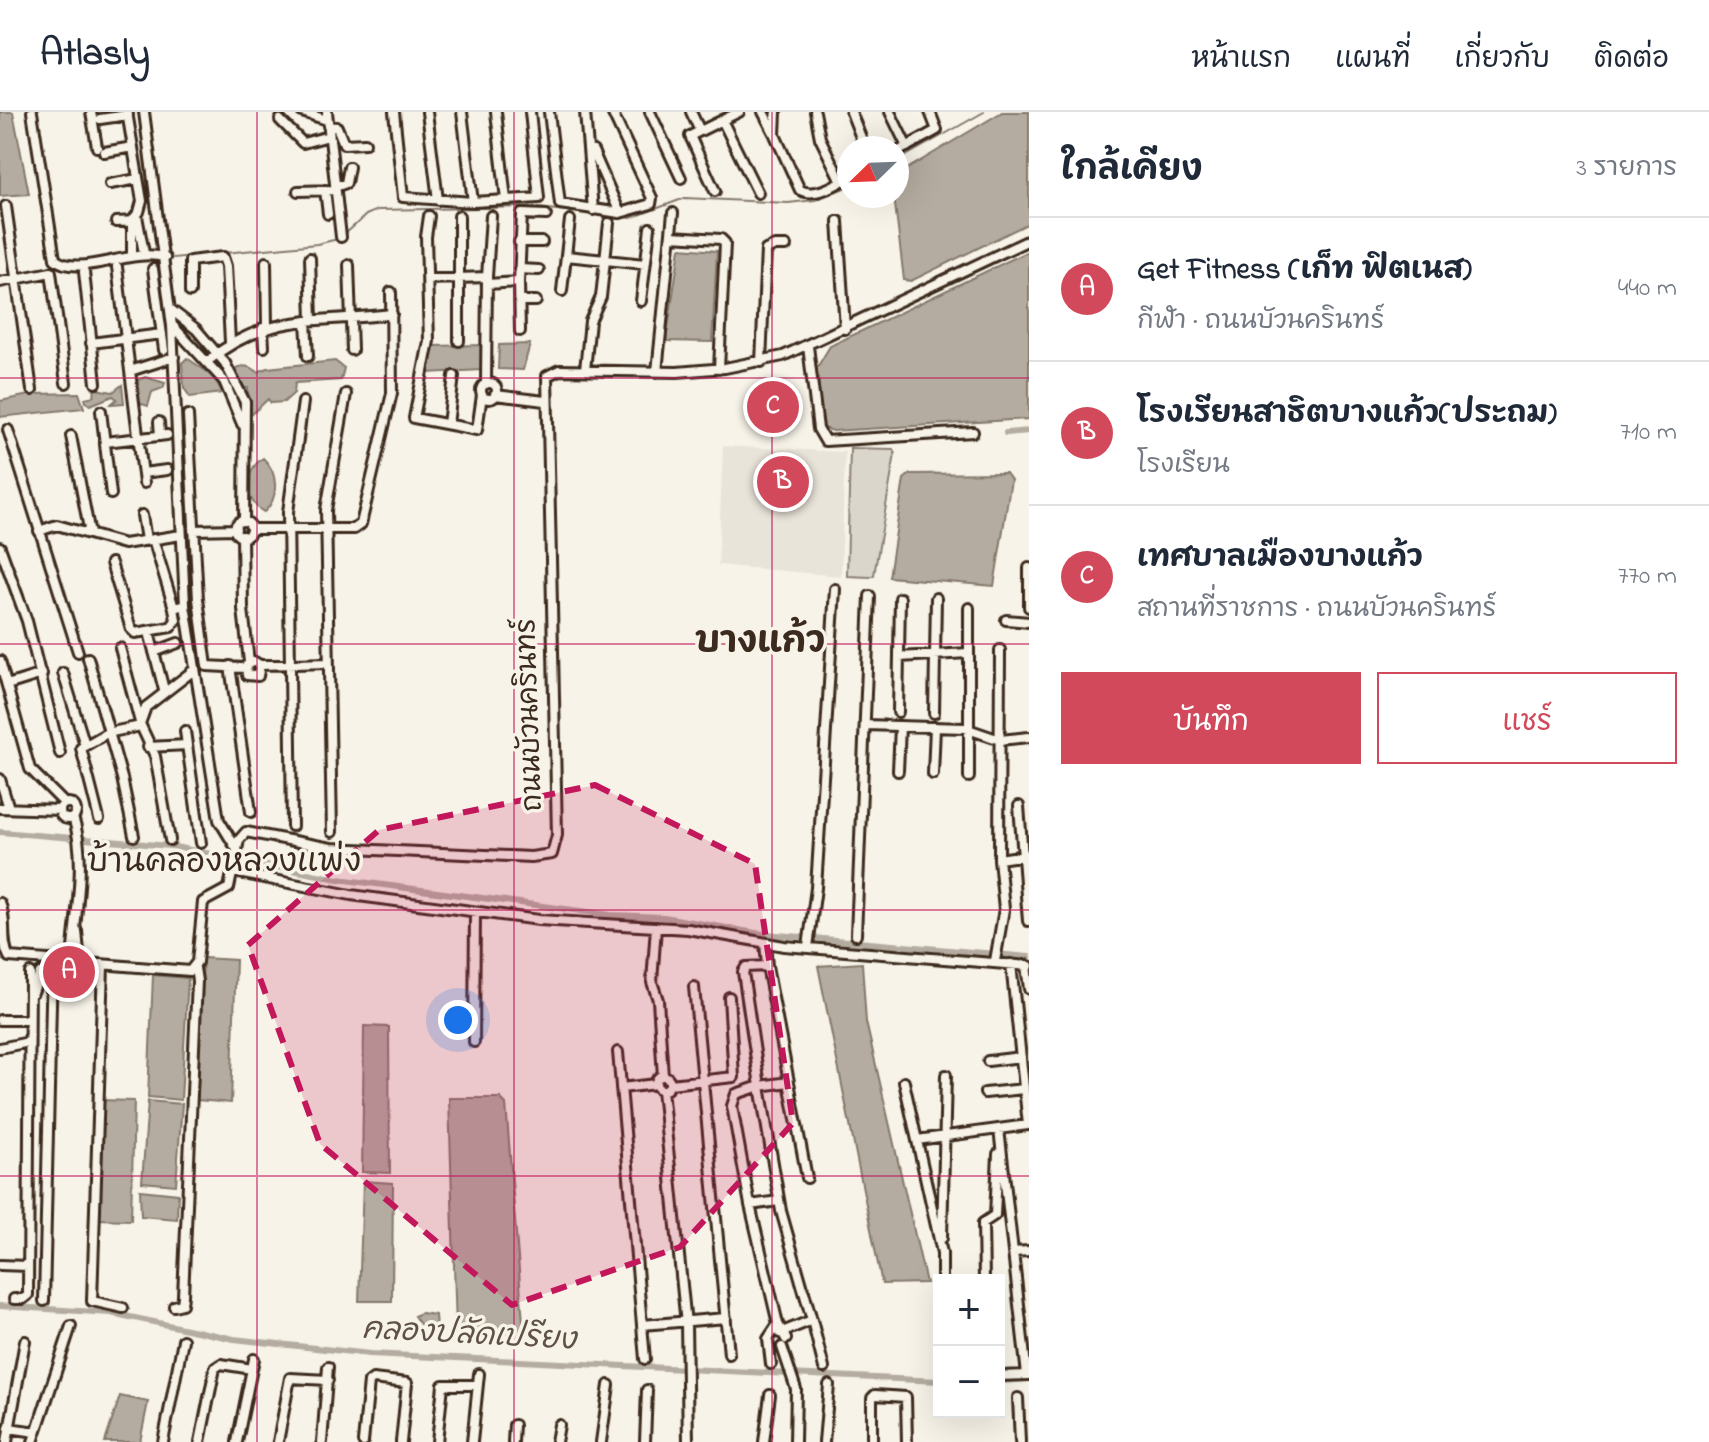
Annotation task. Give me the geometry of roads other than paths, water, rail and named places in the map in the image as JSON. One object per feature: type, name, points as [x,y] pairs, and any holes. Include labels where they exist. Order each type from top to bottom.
[{"type":"street","points":[[32,112],[55,259],[70,265],[144,253],[165,258]]},
{"type":"street","points":[[91,112],[101,150],[133,147]]},
{"type":"street","points":[[144,112],[172,326],[185,605],[219,820],[236,851],[229,888],[203,902],[195,968],[197,981],[183,1296],[182,1304],[174,1306]]},
{"type":"street","points":[[302,112],[337,127],[344,144],[365,143]]},
{"type":"street","points":[[280,120],[303,143],[338,112]]},
{"type":"street","points":[[394,112],[403,197],[473,202],[539,198],[530,112]]},
{"type":"street","points":[[427,112],[438,200]]},
{"type":"street","points":[[462,112],[473,202]]},
{"type":"street","points":[[496,112],[506,200]]},
{"type":"street","points":[[549,112],[559,201],[562,205],[620,213],[638,210],[653,202],[613,112]]},
{"type":"street","points":[[585,112],[590,143],[593,210]]},
{"type":"street","points":[[650,112],[681,178]]},
{"type":"street","points":[[691,112],[700,131]]},
{"type":"street","points":[[763,112],[795,181],[804,193],[837,183]]},
{"type":"street","points":[[775,135],[776,112]]},
{"type":"street","points":[[815,112],[822,144],[837,167]]},
{"type":"street","points":[[851,112],[860,136]]},
{"type":"street","points":[[890,112],[902,136]]},
{"type":"street","points":[[909,146],[937,130],[930,112]]},
{"type":"street","points":[[100,119],[128,113],[142,205],[132,255]]},
{"type":"street","points":[[715,191],[690,139],[733,113]]},
{"type":"street","points":[[722,120],[758,193]]},
{"type":"street","points":[[328,122],[332,189],[341,237]]},
{"type":"street","points":[[590,143],[620,213]]},
{"type":"street","points":[[298,191],[332,189],[346,183],[349,167]]},
{"type":"street","points":[[110,184],[138,179]]},
{"type":"street","points":[[328,214],[332,189]]},
{"type":"street","points":[[42,204],[66,383]]},
{"type":"street","points":[[6,206],[32,390]]},
{"type":"street","points":[[657,372],[673,213]]},
{"type":"street","points":[[520,331],[519,242],[522,214],[546,215]]},
{"type":"street","points":[[429,216],[429,341],[414,418],[477,430],[481,389],[486,384],[491,216]]},
{"type":"street","points":[[459,216],[459,341]]},
{"type":"street","points":[[116,222],[137,220]]},
{"type":"street","points":[[137,220],[144,253]]},
{"type":"street","points":[[562,291],[570,220]]},
{"type":"street","points":[[838,221],[845,329]]},
{"type":"street","points":[[585,370],[590,321],[601,297],[609,223]]},
{"type":"street","points":[[641,301],[650,228]]},
{"type":"street","points":[[671,236],[721,239],[725,243],[719,369]]},
{"type":"street","name":"ถนนบัวนครินทร์","points":[[236,851],[246,832],[331,848],[531,857],[546,856],[556,850],[545,401],[545,382],[551,371],[657,372],[719,369],[761,362],[808,346],[1029,240]]},
{"type":"street","points":[[519,242],[542,242]]},
{"type":"street","points":[[761,362],[766,250],[786,246]]},
{"type":"street","points":[[566,256],[645,264]]},
{"type":"street","points":[[190,292],[190,261],[223,257],[230,342]]},
{"type":"street","points":[[308,356],[310,258]]},
{"type":"street","points":[[264,347],[266,262]]},
{"type":"street","points":[[349,265],[352,350]]},
{"type":"street","points":[[117,267],[144,483]]},
{"type":"street","points":[[153,269],[164,350]]},
{"type":"street","points":[[519,269],[539,270]]},
{"type":"street","points":[[0,282],[51,272]]},
{"type":"street","points":[[84,272],[96,383]]},
{"type":"street","points":[[428,279],[519,282]]},
{"type":"street","points":[[193,530],[239,533],[251,529],[327,530],[354,529],[361,524],[392,393],[391,292]]},
{"type":"street","points":[[521,301],[536,301]]},
{"type":"street","points":[[170,309],[196,329],[217,354],[245,402],[242,425],[244,521],[239,533],[247,675],[254,678],[261,673],[260,665]]},
{"type":"street","points":[[208,361],[230,342],[265,327],[309,320],[392,314]]},
{"type":"street","points":[[172,326],[208,361],[234,399],[242,425]]},
{"type":"street","points":[[91,343],[162,334]]},
{"type":"street","points":[[808,346],[817,421],[825,441],[973,432]]},
{"type":"street","points":[[130,371],[174,357]]},
{"type":"street","points":[[448,424],[454,376]]},
{"type":"street","points":[[486,384],[493,385],[495,395]]},
{"type":"street","points":[[332,832],[327,496],[346,394]]},
{"type":"street","points":[[482,395],[490,399],[495,395],[545,401]]},
{"type":"street","points":[[292,826],[289,531],[291,473],[303,402]]},
{"type":"street","points":[[101,411],[111,494]]},
{"type":"street","points":[[188,415],[193,530],[207,666],[328,663]]},
{"type":"street","points":[[105,442],[164,435],[159,422]]},
{"type":"street","points":[[8,430],[78,652]]},
{"type":"street","points":[[71,436],[90,534]]},
{"type":"street","points":[[143,473],[167,470]]},
{"type":"street","points":[[111,563],[131,629],[135,633],[171,627],[176,620],[174,608],[142,515]]},
{"type":"street","points":[[244,521],[251,529]]},
{"type":"street","points":[[39,531],[57,525],[124,544],[181,535]]},
{"type":"street","points":[[0,547],[42,674],[60,753]]},
{"type":"street","points":[[1029,568],[1029,607]]},
{"type":"street","points":[[808,946],[816,888],[835,589]]},
{"type":"street","points":[[856,935],[870,596]]},
{"type":"street","points":[[898,712],[900,598]]},
{"type":"street","points":[[934,713],[936,598]]},
{"type":"street","points":[[174,608],[185,605]]},
{"type":"street","points":[[969,608],[969,777]]},
{"type":"street","points":[[1006,620],[1029,622]]},
{"type":"street","points":[[150,636],[164,690]]},
{"type":"street","points":[[154,652],[178,643]]},
{"type":"street","points":[[120,648],[141,726],[148,747],[155,756],[170,840]]},
{"type":"street","points":[[996,958],[1004,909],[999,859],[1000,650]]},
{"type":"street","points":[[899,657],[968,653]]},
{"type":"street","points":[[88,658],[122,778],[134,836]]},
{"type":"street","points":[[0,661],[30,769],[62,807]]},
{"type":"street","points":[[230,666],[251,812]]},
{"type":"street","points":[[141,726],[146,707],[164,690],[194,670]]},
{"type":"street","points":[[63,673],[85,745]]},
{"type":"street","points":[[7,685],[42,674]]},
{"type":"street","points":[[865,725],[968,729],[1000,740],[1029,737]]},
{"type":"street","points":[[99,819],[81,751],[85,745],[107,733],[141,726]]},
{"type":"street","points":[[898,771],[900,726]]},
{"type":"street","points":[[933,774],[935,727]]},
{"type":"street","points":[[185,731],[201,843]]},
{"type":"street","points":[[148,747],[187,745]]},
{"type":"street","points":[[0,779],[4,808],[75,807],[73,817],[78,853],[76,963]]},
{"type":"street","points":[[1019,806],[1026,855],[1028,921]]},
{"type":"street","points":[[999,859],[1026,855]]},
{"type":"street","points":[[234,870],[351,895],[475,912],[688,929],[765,943],[996,958],[1011,964],[1028,965],[1029,989]]},
{"type":"street","points":[[0,903],[4,914],[4,950],[9,957],[36,967],[52,962],[177,971],[195,968]]},
{"type":"street","points":[[474,1042],[475,912]]},
{"type":"street","points":[[656,927],[652,982],[658,1000],[663,1086],[686,1324],[688,1442]]},
{"type":"street","points":[[765,943],[807,1178]]},
{"type":"street","points":[[44,1301],[52,962]]},
{"type":"street","points":[[917,1140],[1028,1125],[1011,964]]},
{"type":"street","points":[[103,965],[92,1301],[123,1308]]},
{"type":"street","points":[[767,966],[746,967],[743,972],[779,1201],[824,1368]]},
{"type":"street","points":[[14,1299],[23,1299],[28,1295],[29,1020],[36,967]]},
{"type":"street","points":[[694,987],[701,1081],[715,1181],[729,1354]]},
{"type":"street","points":[[621,1088],[663,1086],[735,1075],[729,997]]},
{"type":"street","points":[[0,1020],[29,1020]]},
{"type":"street","points":[[0,1048],[29,1042]]},
{"type":"street","points":[[618,1052],[645,1359]]},
{"type":"street","points":[[988,1061],[1021,1057]]},
{"type":"street","points":[[942,1274],[946,1075]]},
{"type":"street","points":[[789,1082],[760,1086],[733,1098],[750,1205],[796,1389],[795,1442]]},
{"type":"street","points":[[904,1082],[942,1253]]},
{"type":"street","points":[[985,1093],[1024,1089]]},
{"type":"street","points":[[999,1129],[1028,1375],[1005,1376]]},
{"type":"street","points":[[984,1274],[983,1223],[995,1215],[999,1129]]},
{"type":"street","points":[[750,1205],[779,1201]]},
{"type":"street","points":[[1013,1252],[1029,1251]]},
{"type":"street","points":[[0,1265],[28,1266]]},
{"type":"street","points":[[642,1325],[686,1324],[726,1318]]},
{"type":"street","points":[[771,1364],[768,1339],[782,1338],[812,1320]]},
{"type":"street","points":[[9,1428],[34,1437],[71,1326]]},
{"type":"street","points":[[163,1442],[183,1340]]},
{"type":"street","points":[[7,1442],[25,1341]]},
{"type":"street","points":[[200,1442],[215,1368],[221,1364],[253,1364],[237,1442]]},
{"type":"street","points":[[322,1442],[328,1367]]},
{"type":"street","points":[[472,1442],[479,1374]]},
{"type":"street","points":[[278,1442],[290,1378],[328,1380]]},
{"type":"street","points":[[363,1442],[369,1382],[373,1379],[407,1383],[401,1442]]},
{"type":"street","points":[[437,1442],[443,1385],[478,1385]]},
{"type":"street","points":[[601,1442],[609,1385]]},
{"type":"street","points":[[824,1442],[829,1385]]},
{"type":"street","points":[[645,1442],[647,1390]]},
{"type":"street","points":[[764,1442],[770,1395]]},
{"type":"street","points":[[872,1442],[872,1398],[875,1395],[906,1397],[907,1442]]},
{"type":"street","points":[[1018,1398],[1024,1426],[1020,1442]]},
{"type":"street","points":[[513,1442],[514,1425]]},
{"type":"street","points":[[556,1442],[559,1425]]},
{"type":"waterway","points":[[909,154],[984,112]]},
{"type":"waterway","points":[[344,235],[366,215],[377,210],[529,207],[631,218],[685,198],[788,203],[815,200],[837,191]]},
{"type":"waterway","points":[[173,258],[317,244],[338,239]]},
{"type":"waterway","points":[[1006,433],[1029,431]]},
{"type":"waterway","points":[[0,832],[170,846],[338,879],[611,915],[664,917],[755,933],[1029,957]]},
{"type":"waterway","name":"คลองปลัดเปรียง","points":[[0,1306],[111,1313],[234,1339],[370,1354],[933,1381]]},
{"type":"waterway","name":"คลองปลัดเปรียง","points":[[1005,1381],[1029,1379]]},
{"type":"place","name":"เทศบาลเมืองบางแก้ว","points":[[773,407]]},
{"type":"place","name":"โรงเรียนสาธิตบางแก้ว(ประถม)","points":[[783,482]]},
{"type":"place","name":"Get Fitness (เก็ท ฟิตเนส)","points":[[69,972]]},
{"type":"district","name":"บางแก้ว","points":[[760,643]]},
{"type":"district","name":"บ้านคลองหลวงแพ่ง","points":[[224,863]]}]
